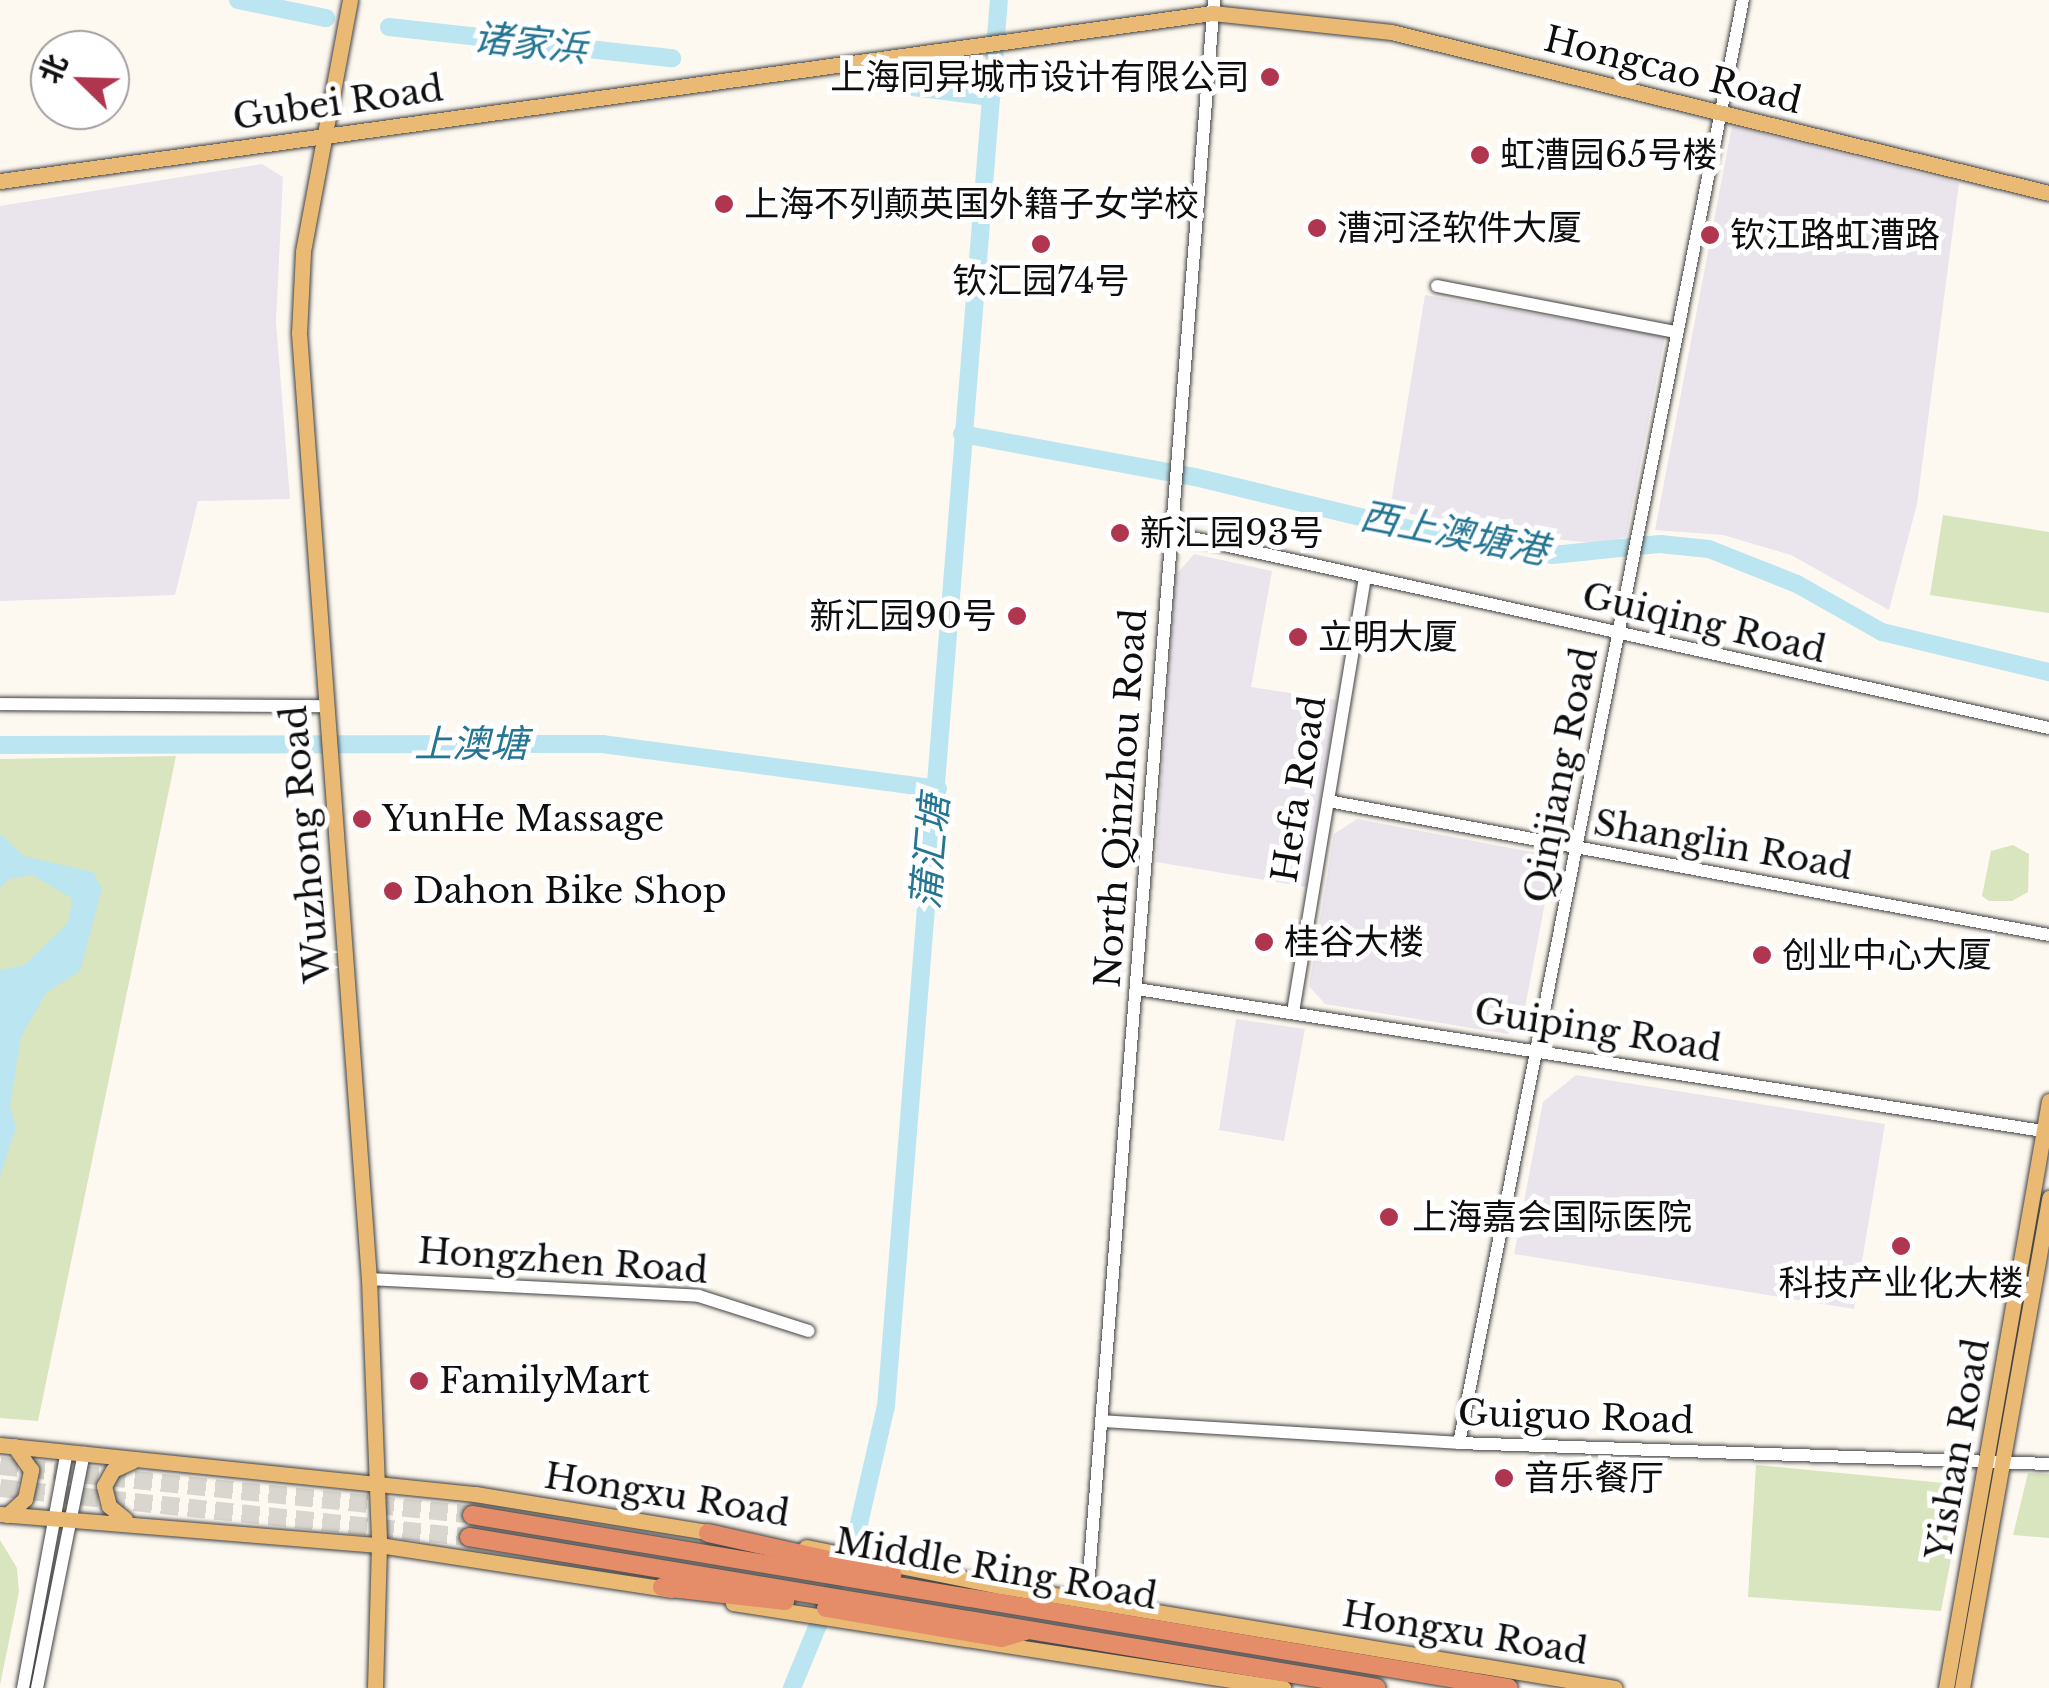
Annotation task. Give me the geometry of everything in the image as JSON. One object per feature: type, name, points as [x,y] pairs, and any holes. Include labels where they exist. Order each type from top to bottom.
[{"type":"highway","name":"Middle Ring Road","points":[[472,1515],[814,1559],[871,1569],[976,1598],[1509,1688]]},
{"type":"highway","points":[[708,1533],[814,1559]]},
{"type":"highway","name":"Middle Ring Road","points":[[469,1537],[798,1603],[1032,1630],[1378,1688]]},
{"type":"highway","points":[[662,1587],[798,1603]]},
{"type":"main road","name":"Wuzhong Road","points":[[350,0],[304,252],[299,333],[369,1279],[379,1544],[376,1688]]},
{"type":"main road","name":"Hongcao Road","points":[[1042,36],[1213,6],[1344,23],[2049,194]]},
{"type":"main road","name":"Gubei Road","points":[[0,180],[1042,36]]},
{"type":"main road","name":"Yishan Road","points":[[1962,1688],[2049,1101]]},
{"type":"main road","name":"Yishan Road","points":[[1946,1688],[2049,1198]]},
{"type":"main road","name":"Hongxu Road","points":[[7,1446],[475,1494],[708,1533]]},
{"type":"main road","points":[[4,1515],[25,1500],[31,1470],[7,1446]]},
{"type":"main road","points":[[126,1519],[109,1506],[104,1486],[113,1470],[132,1461]]},
{"type":"main road","points":[[4,1515],[126,1519],[379,1544],[662,1587]]},
{"type":"main road","name":"Hongxu Road","points":[[871,1569],[1088,1600],[1615,1688]]},
{"type":"main road","points":[[855,1612],[1282,1688]]},
{"type":"street","name":"Qinjiang Road","points":[[1459,1442],[1743,0]]},
{"type":"street","name":"North Qinzhou Road","points":[[1088,1600],[1213,6]]},
{"type":"street","points":[[1437,286],[1677,332]]},
{"type":"street","name":"Guiqing Road","points":[[1170,532],[2049,728]]},
{"type":"street","name":"Hefa Road","points":[[1293,1012],[1365,577]]},
{"type":"street","points":[[0,704],[324,706]]},
{"type":"street","name":"Shanglin Road","points":[[1328,801],[2049,935]]},
{"type":"street","name":"Guiping Road","points":[[1137,989],[2046,1132]]},
{"type":"street","name":"Hongzhen Road","points":[[369,1279],[698,1296],[809,1331]]},
{"type":"street","name":"Guiguo Road","points":[[1101,1422],[1459,1442],[2049,1464]]},
{"type":"street","points":[[37,1688],[65,1516],[67,1451]]},
{"type":"street","points":[[22,1688],[84,1453]]},
{"type":"shaded area","points":[[1732,126],[1959,183],[1917,504],[1889,610],[1791,555],[1723,535],[1655,530]]},
{"type":"shaded area","points":[[262,164],[283,177],[276,322],[290,499],[198,501],[175,595],[0,601],[0,206]]},
{"type":"shaded area","points":[[1425,295],[1665,336],[1626,537],[1600,544],[1493,532],[1390,509]]},
{"type":"shaded area","points":[[1194,554],[1272,571],[1251,687],[1336,700],[1306,887],[1156,862],[1175,576]]},
{"type":"shaded area","points":[[1357,819],[1542,854],[1552,866],[1522,1023],[1508,1034],[1325,1004],[1309,986],[1334,834]]},
{"type":"shaded area","points":[[1236,1019],[1305,1029],[1284,1141],[1219,1130]]},
{"type":"shaded area","points":[[1576,1075],[1885,1124],[1854,1309],[1514,1254],[1543,1102]]},
{"type":"green space","points":[[1943,515],[2049,532],[2049,613],[1930,595]]},
{"type":"green space","points":[[176,756],[38,1421],[0,1418],[0,759]]},
{"type":"green space","points":[[2013,845],[2029,854],[2028,892],[2012,901],[1989,901],[1982,896],[1991,851]]},
{"type":"green space","points":[[1756,1465],[1965,1485],[1941,1611],[1748,1597]]},
{"type":"green space","points":[[2028,1473],[2049,1474],[2049,1538],[2013,1535]]},
{"type":"green space","points":[[0,1540],[17,1568],[19,1592],[0,1685]]},
{"type":"water","points":[[0,834],[24,856],[93,872],[102,889],[80,971],[46,993],[21,1037],[10,1106],[16,1127],[0,1177],[0,970],[24,965],[68,923],[72,898],[32,875],[9,879],[0,888]]},
{"type":"waterway","name":"诸家浜","points":[[238,0],[326,18]]},
{"type":"waterway","name":"蒲汇塘","points":[[792,1688],[858,1528],[886,1406],[999,0]]},
{"type":"waterway","name":"诸家浜","points":[[389,27],[672,58]]},
{"type":"waterway","name":"诸家浜","points":[[913,87],[991,97]]},
{"type":"waterway","name":"西上澳塘港","points":[[962,434],[1195,477],[1485,547],[1553,555],[1660,544],[1709,549],[1797,584],[1882,632],[2049,672]]},
{"type":"waterway","name":"上澳塘","points":[[0,745],[602,744],[938,789]]},
{"type":"tunnel","points":[[0,1466],[472,1515]]},
{"type":"tunnel","points":[[0,1488],[469,1537]]},
{"type":"place","name":"上海同异城市设计有限公司","points":[[1270,77]]},
{"type":"place","name":"虹漕园65号楼","points":[[1480,155]]},
{"type":"place","name":"上海不列颠英国外籍子女学校","points":[[724,204]]},
{"type":"place","name":"漕河泾软件大厦","points":[[1317,228]]},
{"type":"place","name":"钦江路虹漕路","points":[[1710,235]]},
{"type":"place","name":"钦汇园74号","points":[[1041,244]]},
{"type":"place","name":"新汇园93号","points":[[1120,533]]},
{"type":"place","name":"新汇园90号","points":[[1017,616]]},
{"type":"place","name":"立明大厦","points":[[1298,637]]},
{"type":"place","name":"YunHe Massage","points":[[362,819]]},
{"type":"place","name":"Dahon Bike Shop","points":[[393,891]]},
{"type":"place","name":"桂谷大楼","points":[[1264,942]]},
{"type":"place","name":"创业中心大厦","points":[[1762,955]]},
{"type":"place","name":"上海嘉会国际医院","points":[[1389,1217]]},
{"type":"place","name":"科技产业化大楼","points":[[1901,1246]]},
{"type":"place","name":"FamilyMart","points":[[419,1381]]},
{"type":"place","name":"音乐餐厅","points":[[1504,1478]]}]
